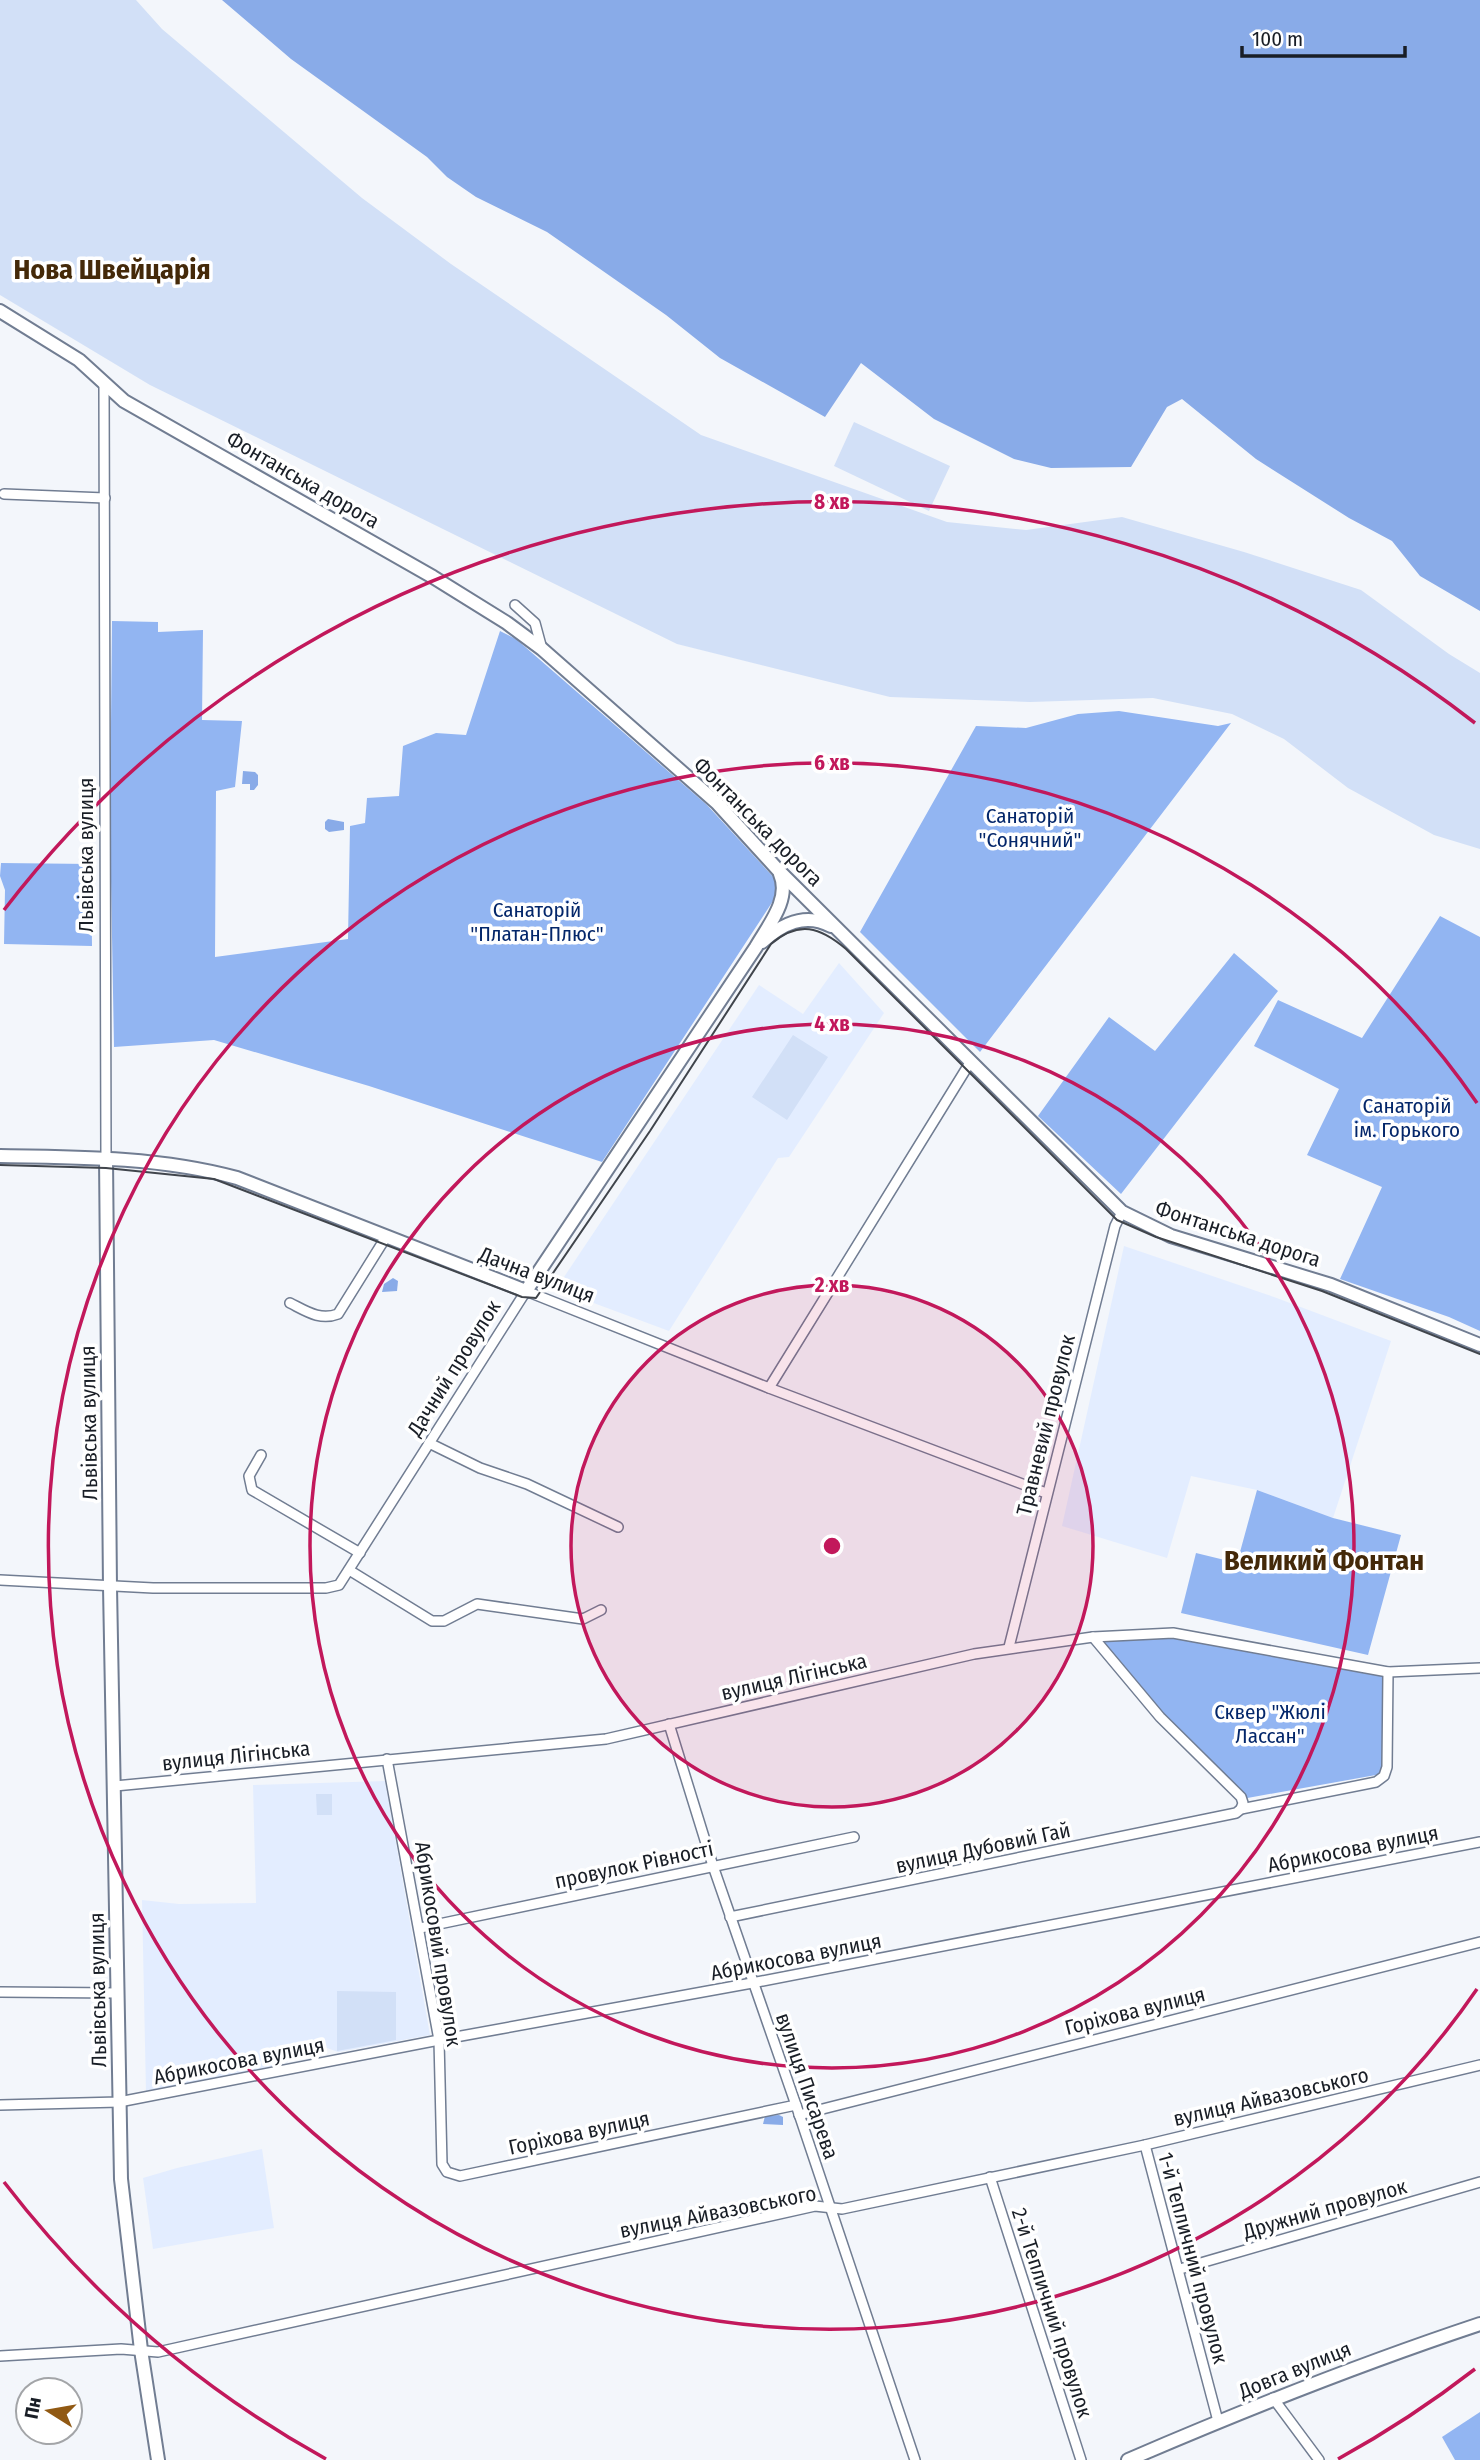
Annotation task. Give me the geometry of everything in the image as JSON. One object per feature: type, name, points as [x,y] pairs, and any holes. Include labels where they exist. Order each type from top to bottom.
[{"type":"main road","name":"Фонтанська дорога","points":[[0,311],[79,360],[124,401],[433,577],[507,623],[542,649],[717,803],[778,870],[1122,1212],[1171,1236],[1331,1285],[1480,1345]]},
{"type":"main road","name":"Дачний провулок","points":[[526,1291],[756,947],[782,898],[784,888],[778,870]]},
{"type":"main road","name":"Дачний провулок","points":[[756,947],[779,928],[802,920],[824,923],[840,932]]},
{"type":"main road","name":"Дачна вулиця","points":[[0,1156],[106,1158],[203,1168],[237,1178],[526,1291]]},
{"type":"main road","name":"Львівська вулиця","points":[[106,1158],[110,1587],[121,2179],[141,2350],[158,2460]]},
{"type":"main road","name":"Довга вулиця","points":[[1128,2460],[1273,2398],[1480,2324]]},
{"type":"street","name":"Львівська вулиця","points":[[104,382],[106,1158]]},
{"type":"street","points":[[4,494],[105,498]]},
{"type":"street","points":[[515,605],[535,622],[542,649]]},
{"type":"street","points":[[769,1388],[971,1061]]},
{"type":"street","name":"Травневий провулок","points":[[1009,1647],[1115,1226],[1122,1212]]},
{"type":"street","points":[[290,1303],[328,1318],[338,1314],[386,1237]]},
{"type":"street","name":"Дачна вулиця","points":[[526,1291],[769,1388],[1046,1493]]},
{"type":"street","name":"Дачний провулок","points":[[0,1580],[110,1587],[331,1588],[339,1585],[526,1291]]},
{"type":"street","points":[[429,1443],[480,1468],[527,1485],[618,1527]]},
{"type":"street","points":[[261,1455],[249,1476],[252,1490],[360,1553]]},
{"type":"street","points":[[349,1570],[432,1621],[444,1621],[477,1604],[583,1619],[601,1609]]},
{"type":"street","name":"вулиця Лігінська","points":[[115,1786],[606,1739],[1009,1647],[1093,1637],[1173,1633],[1388,1672],[1480,1668]]},
{"type":"street","points":[[1093,1637],[1160,1717],[1241,1797],[1241,1809]]},
{"type":"street","name":"вулиця Дубовий Гай","points":[[730,1917],[1237,1813],[1241,1809],[1381,1780],[1387,1767],[1388,1672]]},
{"type":"street","name":"вулиця Писарева","points":[[669,1724],[713,1867],[798,2110],[915,2460]]},
{"type":"street","name":"Абрикосовий провулок","points":[[387,1759],[439,2040],[442,2164],[450,2175]]},
{"type":"street","name":"провулок Рівності","points":[[420,1928],[854,1837]]},
{"type":"street","name":"Абрикосова вулиця","points":[[0,2105],[119,2102],[1480,1842]]},
{"type":"street","name":"Горіхова вулиця","points":[[450,2175],[460,2176],[798,2110],[1480,1942]]},
{"type":"street","points":[[0,1992],[117,1993]]},
{"type":"street","name":"вулиця Айвазовського","points":[[0,2357],[141,2350],[158,2352],[815,2206],[842,2209],[1145,2145],[1480,2065]]},
{"type":"street","name":"1-й Тепличний провулок","points":[[1145,2145],[1180,2269],[1218,2421]]},
{"type":"street","name":"2-й Тепличний провулок","points":[[990,2177],[1081,2460]]},
{"type":"street","name":"Дружний провулок","points":[[1180,2269],[1480,2182]]},
{"type":"street","points":[[1273,2398],[1319,2460]]},
{"type":"shaded area","points":[[0,0],[136,0],[162,29],[362,198],[451,264],[701,435],[947,522],[1026,530],[1122,517],[1244,552],[1361,590],[1449,654],[1480,673],[1480,849],[1434,835],[1348,788],[1284,739],[1232,714],[1153,698],[1030,702],[890,697],[677,644],[150,385],[0,295]]},
{"type":"shaded area","points":[[222,0],[1480,0],[1480,611],[1420,576],[1392,541],[1349,518],[1256,459],[1182,399],[1167,407],[1131,467],[1051,468],[1014,459],[934,419],[861,363],[825,417],[720,358],[666,315],[547,232],[476,197],[447,177],[427,157],[291,59]]},
{"type":"shaded area","points":[[854,422],[950,466],[929,511],[834,466]]},
{"type":"shaded area","points":[[243,771],[255,772],[258,775],[258,785],[254,790],[250,790],[250,784],[242,784]]},
{"type":"shaded area","points":[[328,819],[344,822],[344,830],[329,832],[325,829]]},
{"type":"shaded area","points":[[839,963],[884,1013],[789,1157],[778,1158],[669,1331],[556,1289],[759,985],[803,1014]]},
{"type":"shaded area","points":[[793,1035],[828,1057],[787,1120],[752,1097]]},
{"type":"shaded area","points":[[1124,1246],[1274,1297],[1391,1341],[1333,1518],[1257,1490],[1191,1476],[1167,1558],[1062,1526]]},
{"type":"shaded area","points":[[393,1278],[398,1281],[397,1291],[382,1292],[384,1284]]},
{"type":"shaded area","points":[[385,1781],[430,2035],[338,2052],[327,2048],[303,2054],[300,2059],[240,2074],[146,2092],[142,1900],[179,1904],[256,1903],[253,1785]]},
{"type":"shaded area","points":[[316,1794],[332,1794],[332,1815],[317,1815]]},
{"type":"shaded area","points":[[337,1991],[396,1992],[396,2040],[337,2051]]},
{"type":"shaded area","points":[[765,2116],[783,2117],[783,2125],[763,2124]]},
{"type":"shaded area","points":[[262,2149],[274,2228],[153,2249],[143,2178]]},
{"type":"green space","name":"Санаторій \"Платан-Плюс\"","points":[[112,621],[158,622],[158,632],[203,630],[202,720],[242,721],[235,787],[216,791],[215,957],[348,939],[350,826],[365,823],[367,798],[399,796],[403,746],[436,733],[466,735],[500,631],[516,639],[707,805],[778,882],[775,898],[602,1162],[369,1086],[214,1040],[114,1047],[110,826]]},
{"type":"green space","name":"Санаторій \"Сонячний\"","points":[[1119,711],[1218,726],[1231,723],[980,1052],[860,932],[976,726],[1026,728],[1078,714]]},
{"type":"green space","points":[[1,863],[91,864],[92,946],[4,944],[5,890],[0,876]]},
{"type":"green space","name":"Cанаторій ім. Горького","points":[[1440,916],[1480,937],[1480,1331],[1449,1317],[1340,1279],[1382,1187],[1307,1155],[1339,1089],[1254,1046],[1278,1000],[1362,1038]]},
{"type":"green space","points":[[1234,953],[1278,991],[1121,1194],[1038,1116],[1109,1017],[1155,1051]]},
{"type":"green space","points":[[1257,1490],[1333,1518],[1401,1535],[1368,1655],[1181,1613],[1196,1553],[1237,1563]]},
{"type":"green space","name":"Сквер \"Жюлі Лассан\"","points":[[1173,1635],[1382,1674],[1387,1773],[1242,1799],[1093,1639]]},
{"type":"green space","points":[[1480,2412],[1480,2460],[1455,2460],[1442,2437]]},
{"type":"tram line","points":[[0,1165],[106,1168],[214,1179],[522,1297],[536,1298],[650,1131],[771,944],[791,932],[809,929],[818,931],[846,949],[1117,1220],[1156,1237],[1322,1291],[1480,1354]]},
{"type":"district","name":"Нова Швейцарія","points":[[112,269]]},
{"type":"district","name":"Великий Фонтан","points":[[1324,1560]]}]
